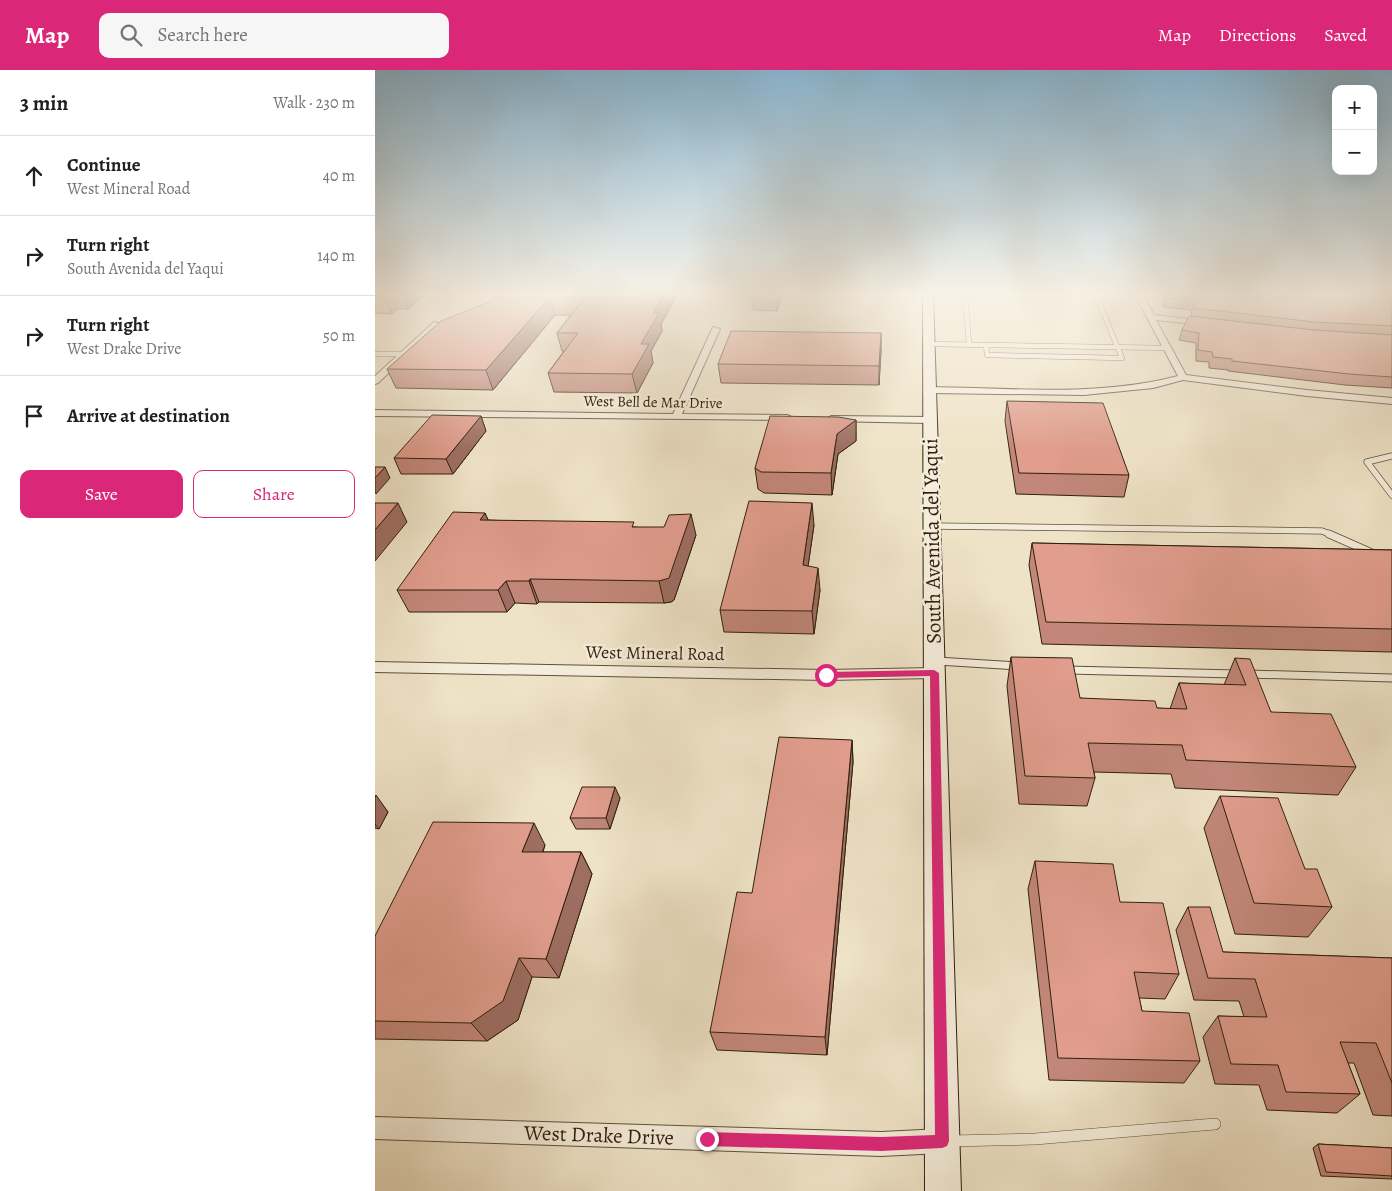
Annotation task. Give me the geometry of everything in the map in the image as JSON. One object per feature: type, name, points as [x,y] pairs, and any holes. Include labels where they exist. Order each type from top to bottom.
[{"type":"street","points":[[375,381],[414,345]]},
{"type":"street","points":[[676,417],[709,345]]},
{"type":"street","name":"South Avenida del Yaqui","points":[[929,345],[943,1191]]},
{"type":"street","points":[[1166,345],[1183,376]]},
{"type":"street","points":[[929,390],[1084,392],[1153,385],[1183,376],[1307,393],[1392,401]]},
{"type":"street","name":"West Bell de Mar Drive","points":[[375,413],[799,418]]},
{"type":"street","points":[[817,419],[930,420]]},
{"type":"street","name":"West Mineral Road","points":[[375,667],[826,675],[934,667]]},
{"type":"street","name":"West Drake Drive","points":[[375,1128],[881,1144],[942,1141]]},
{"type":"lane","points":[[986,345],[987,355],[1122,358],[1118,347]]},
{"type":"lane","points":[[1007,345],[1167,348]]},
{"type":"lane","points":[[375,354],[405,354]]},
{"type":"lane","points":[[1392,456],[1367,462],[1392,495]]},
{"type":"lane","points":[[932,526],[1322,532],[1377,556]]},
{"type":"lane","points":[[934,667],[1023,666]]},
{"type":"lane","points":[[1060,669],[1392,678]]},
{"type":"lane","points":[[942,1141],[1035,1139],[1215,1124]]},
{"type":"building","points":[[414,345],[508,345],[486,370],[387,369]]},
{"type":"building","points":[[569,345],[648,345],[632,374],[548,373]]},
{"type":"building","points":[[725,345],[880,345],[879,366],[718,364]]},
{"type":"building","points":[[1198,345],[1392,345],[1392,377],[1232,361],[1232,359],[1213,357],[1212,352],[1198,350]]},
{"type":"building","points":[[1007,401],[1103,403],[1129,475],[1019,473]]},
{"type":"building","points":[[432,415],[481,416],[446,459],[394,458]]},
{"type":"building","points":[[770,416],[838,417],[856,420],[837,434],[831,473],[761,472],[755,468]]},
{"type":"building","points":[[375,467],[385,467],[375,478]]},
{"type":"building","points":[[749,501],[812,503],[803,565],[818,568],[812,611],[720,610]]},
{"type":"building","points":[[375,503],[398,503],[375,530]]},
{"type":"building","points":[[453,512],[485,513],[480,520],[634,522],[632,527],[664,527],[669,515],[691,514],[669,578],[659,581],[530,579],[529,581],[506,581],[498,590],[397,590]]},
{"type":"building","points":[[1032,543],[1392,550],[1392,629],[1046,622]]},
{"type":"building","points":[[1011,657],[1072,658],[1080,698],[1155,701],[1157,708],[1187,709],[1179,683],[1246,685],[1235,658],[1250,659],[1271,712],[1331,714],[1356,767],[1186,760],[1182,745],[1088,743],[1095,778],[1025,776]]},
{"type":"building","points":[[779,737],[852,740],[825,1037],[710,1032],[737,892],[752,893]]},
{"type":"building","points":[[582,787],[615,787],[606,818],[570,818]]},
{"type":"building","points":[[1220,796],[1278,798],[1305,869],[1317,869],[1332,907],[1254,903]]},
{"type":"building","points":[[433,822],[534,823],[522,852],[581,852],[546,959],[519,958],[503,1001],[471,1023],[375,1021],[375,936]]},
{"type":"building","points":[[1035,861],[1113,864],[1120,902],[1163,903],[1179,974],[1134,972],[1142,1011],[1189,1013],[1200,1061],[1058,1058]]},
{"type":"building","points":[[1188,907],[1210,907],[1223,952],[1392,958],[1392,1083],[1376,1043],[1340,1042],[1360,1094],[1286,1092],[1278,1065],[1231,1064],[1218,1016],[1267,1017],[1255,979],[1208,978]]},
{"type":"building","points":[[1318,1144],[1392,1148],[1392,1176],[1326,1172]]},
{"type":"route","points":[[707,1139],[881,1144],[942,1141],[934,673],[826,675]]}]
